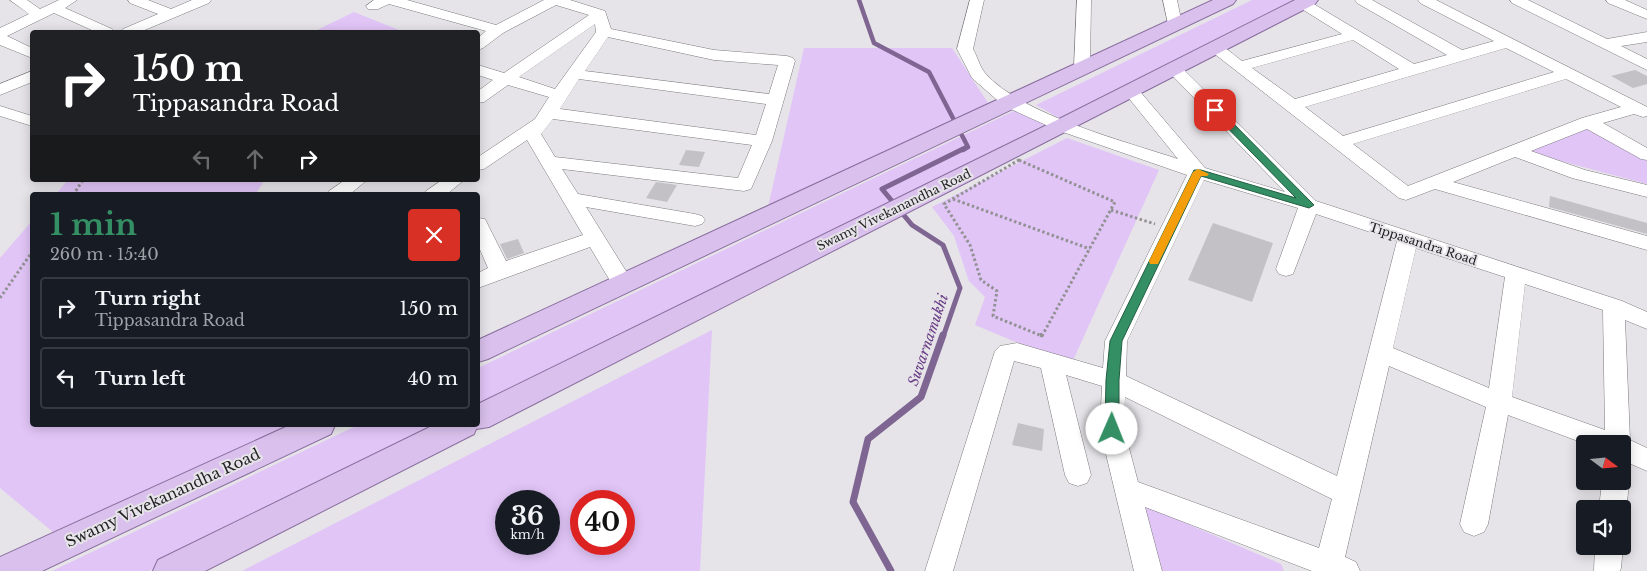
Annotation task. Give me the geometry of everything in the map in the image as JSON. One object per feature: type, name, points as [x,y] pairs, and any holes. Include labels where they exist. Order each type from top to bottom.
[{"type":"main road","points":[[480,351],[1227,0]]},
{"type":"main road","name":"Swamy Vivekanandha Road","points":[[480,417],[1063,126],[1306,2]]},
{"type":"main road","name":"Swamy Vivekanandha Road","points":[[6,571],[316,427]]},
{"type":"main road","points":[[170,571],[459,427]]},
{"type":"street","points":[[17,0],[39,15]]},
{"type":"street","points":[[0,34],[70,0]]},
{"type":"street","points":[[135,0],[171,14]]},
{"type":"street","points":[[133,30],[204,0]]},
{"type":"street","points":[[391,0],[498,30]]},
{"type":"street","points":[[480,44],[498,30],[555,0],[600,14]]},
{"type":"street","name":"Tippasandra Road","points":[[977,0],[965,49],[978,75],[1010,102],[1063,126],[1198,172],[1309,205],[1614,306],[1647,321]]},
{"type":"street","points":[[1082,68],[1084,0]]},
{"type":"street","points":[[1170,0],[1175,24]]},
{"type":"street","points":[[1362,0],[1460,56]]},
{"type":"street","points":[[1425,0],[1642,111]]},
{"type":"street","points":[[1517,0],[1647,65]]},
{"type":"street","points":[[1613,0],[1647,15]]},
{"type":"street","points":[[1306,2],[1412,70]]},
{"type":"street","points":[[54,8],[103,30]]},
{"type":"street","points":[[600,14],[604,32],[532,134],[623,284]]},
{"type":"street","points":[[480,97],[600,14]]},
{"type":"street","points":[[550,162],[744,185],[763,141],[787,61],[714,56],[604,32]]},
{"type":"street","points":[[1240,66],[1355,35]]},
{"type":"street","points":[[1604,44],[1647,37]]},
{"type":"street","points":[[0,39],[30,52]]},
{"type":"street","points":[[1292,105],[1508,42]]},
{"type":"street","points":[[1215,48],[1406,194],[1588,122],[1642,111]]},
{"type":"street","points":[[1174,69],[1309,205],[1286,269]]},
{"type":"street","points":[[480,71],[559,95]]},
{"type":"street","points":[[1340,142],[1568,73]]},
{"type":"street","points":[[575,74],[774,100]]},
{"type":"street","points":[[0,90],[30,77]]},
{"type":"street","points":[[1132,91],[1198,172],[1116,341],[1112,380],[1112,429],[1148,571]]},
{"type":"street","points":[[0,110],[30,120]]},
{"type":"street","points":[[480,164],[544,118],[763,141]]},
{"type":"street","points":[[1588,122],[1647,155]]},
{"type":"street","points":[[1514,151],[1579,174],[1647,191]]},
{"type":"street","points":[[340,192],[355,182]]},
{"type":"street","points":[[437,192],[452,182]]},
{"type":"street","points":[[1435,183],[1647,243]]},
{"type":"street","points":[[572,199],[695,220]]},
{"type":"street","points":[[480,228],[500,271]]},
{"type":"street","points":[[480,281],[500,271],[596,238]]},
{"type":"street","points":[[1127,489],[1318,564],[1346,493],[1408,239]]},
{"type":"street","points":[[1474,524],[1499,402],[1516,274]]},
{"type":"street","points":[[1614,306],[1616,435]]},
{"type":"street","points":[[939,571],[1003,357],[1008,352],[1017,352],[1051,361],[1112,380],[1346,493]]},
{"type":"street","points":[[1381,353],[1499,402],[1591,435]]},
{"type":"street","points":[[1051,361],[1078,475]]},
{"type":"street","points":[[1631,452],[1647,460]]},
{"type":"path","points":[[944,204],[970,245],[981,280],[998,291],[993,316],[1042,336],[1115,202],[1019,160]]},
{"type":"path","points":[[953,199],[1090,249]]},
{"type":"path","points":[[1111,210],[1170,228]]},
{"type":"path","points":[[0,298],[30,255]]},
{"type":"shaded area","points":[[1252,0],[1294,0],[1059,118],[1036,105]]},
{"type":"shaded area","points":[[354,12],[399,30],[317,30]]},
{"type":"shaded area","points":[[804,48],[952,48],[990,106],[768,207]]},
{"type":"shaded area","points":[[1018,109],[1044,125],[480,406],[480,367]]},
{"type":"shaded area","points":[[1588,128],[1647,161],[1647,184],[1527,152]]},
{"type":"shaded area","points":[[1067,138],[1159,170],[1071,365],[975,325],[985,297],[969,281],[954,236],[932,207]]},
{"type":"shaded area","points":[[66,182],[263,182],[257,192],[58,192]]},
{"type":"shaded area","points":[[30,223],[30,427],[297,427],[53,532],[0,488],[0,258]]},
{"type":"shaded area","points":[[712,330],[700,571],[242,571]]},
{"type":"shaded area","points":[[354,427],[438,427],[149,571],[52,571]]},
{"type":"shaded area","points":[[1127,498],[1281,564],[1284,571],[1150,571]]},
{"type":"building","points":[[1635,70],[1647,76],[1647,84],[1633,88],[1611,76]]},
{"type":"building","points":[[686,150],[705,152],[699,167],[679,165]]},
{"type":"building","points":[[656,182],[677,185],[667,202],[646,198]]},
{"type":"building","points":[[1550,196],[1647,223],[1647,234],[1549,207]]},
{"type":"building","points":[[1213,223],[1273,243],[1252,302],[1188,280]]},
{"type":"building","points":[[518,239],[524,253],[507,259],[500,244]]},
{"type":"building","points":[[1018,423],[1044,429],[1042,451],[1012,445]]},
{"type":"waterway","name":"Suvarnamukhi","points":[[859,0],[874,43],[929,72],[968,147],[963,150]]},
{"type":"waterway","name":"Suvarnamukhi","points":[[943,337],[960,288],[943,245],[912,225],[882,189],[965,148]]},
{"type":"waterway","name":"Suvarnamukhi","points":[[891,571],[853,502],[868,439],[921,397],[943,335]]},
{"type":"slow traffic","points":[[1154,261],[1198,172],[1204,174]]},
{"type":"route","points":[[1112,429],[1112,380],[1116,341],[1198,172],[1309,205],[1215,110]]}]
